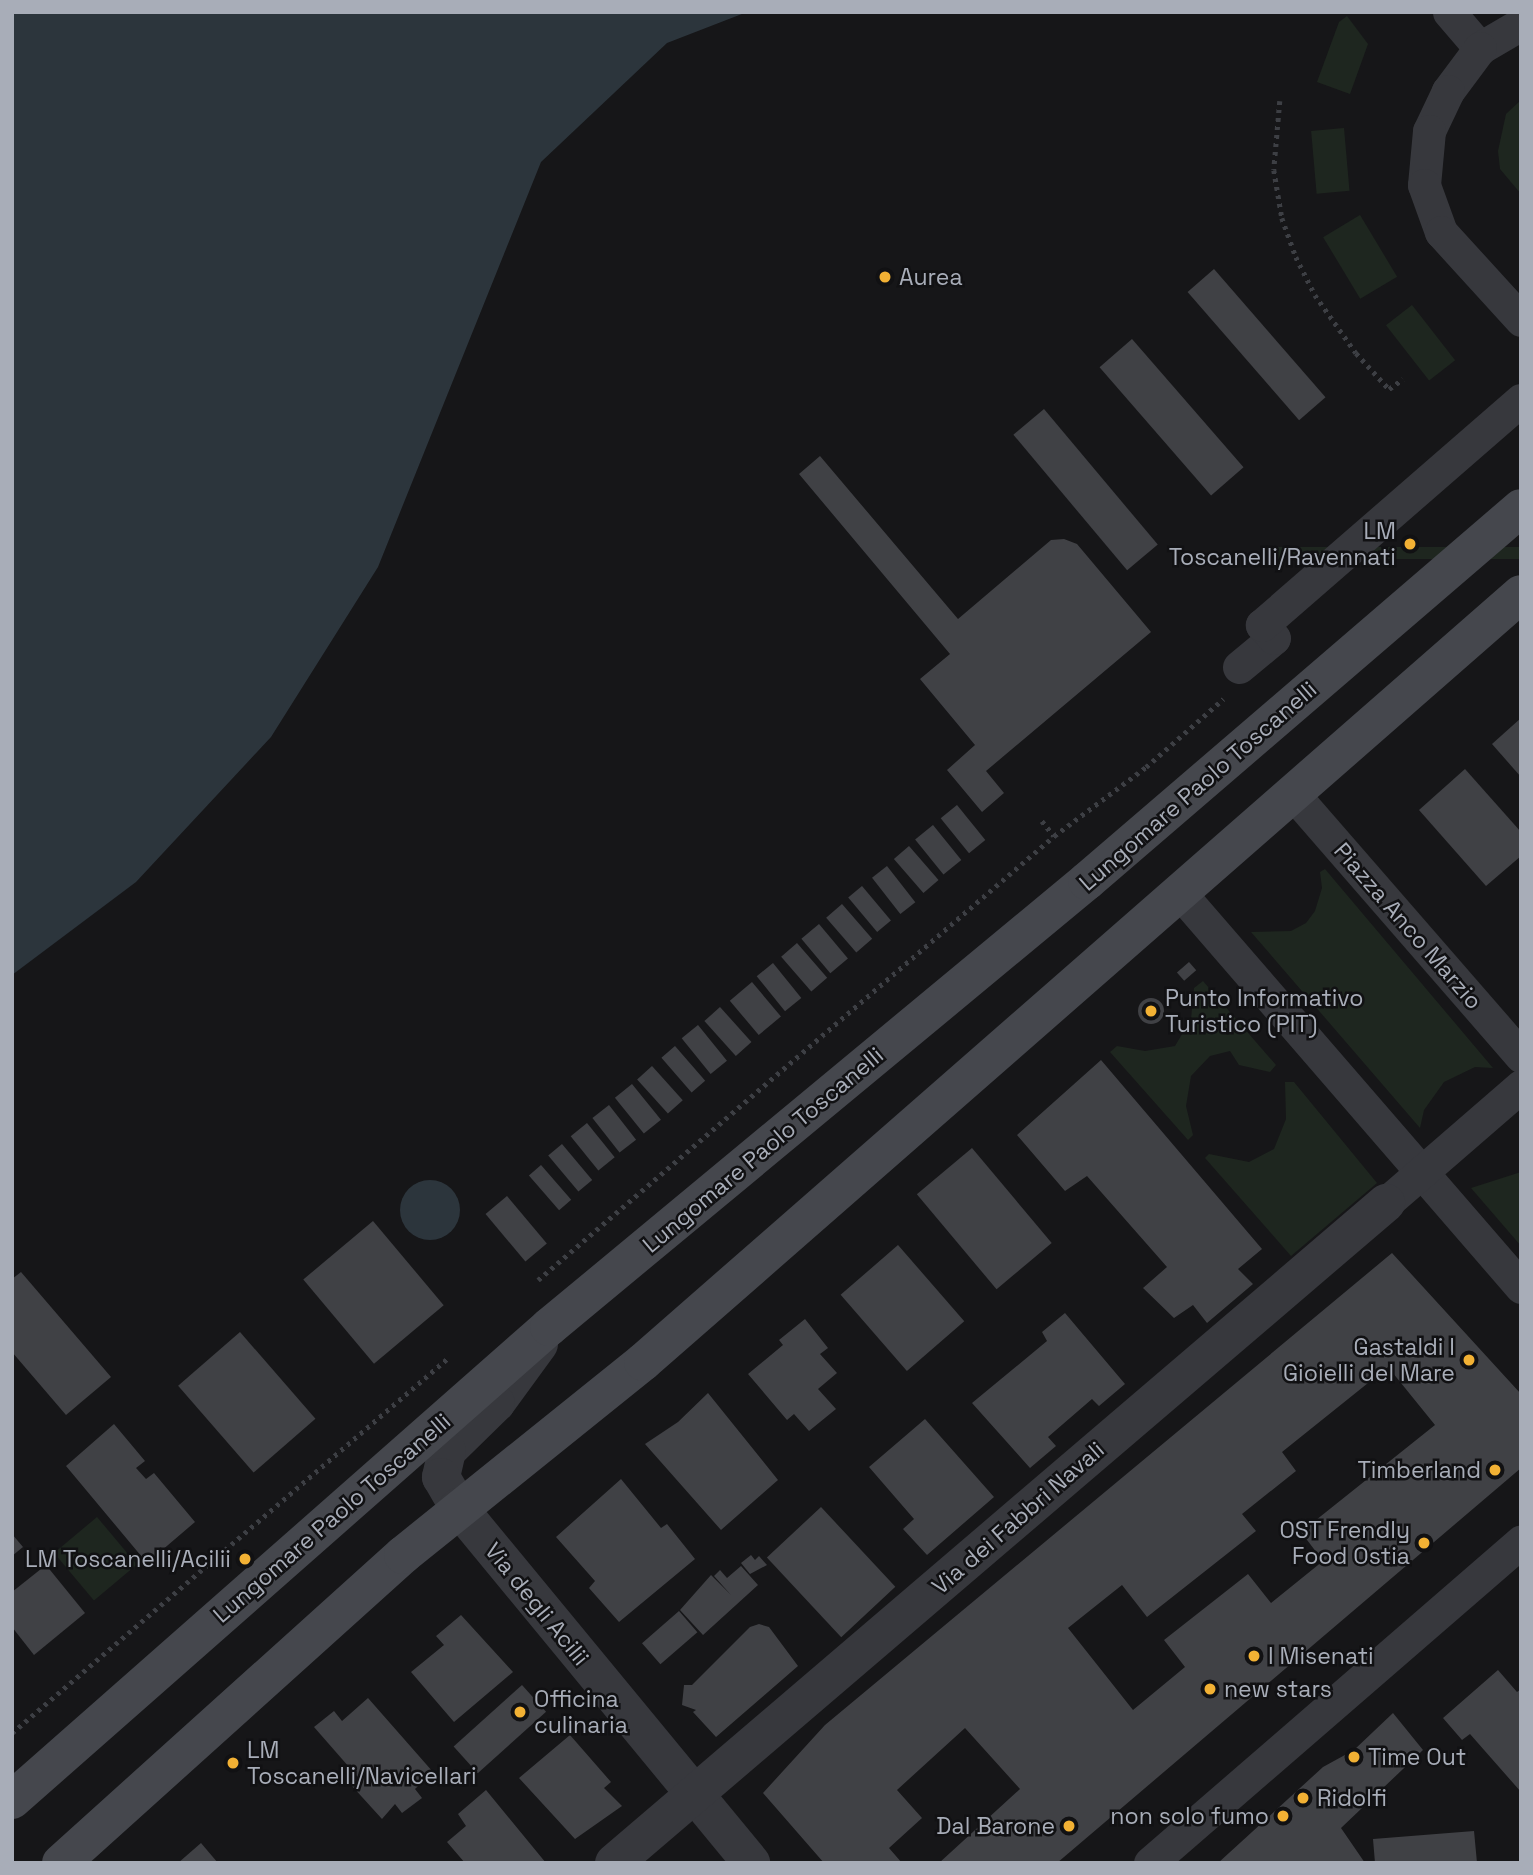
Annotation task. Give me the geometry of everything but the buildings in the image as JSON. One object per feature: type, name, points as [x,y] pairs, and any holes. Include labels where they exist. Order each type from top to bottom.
[{"type":"main road","name":"Lungomare Paolo Toscanelli","points":[[12,1800],[549,1328],[1096,873],[1521,508]]},
{"type":"main road","points":[[61,1863],[458,1507],[643,1362],[1521,594]]},
{"type":"street","points":[[1449,12],[1480,48]]},
{"type":"street","points":[[1521,24],[1480,48],[1458,75],[1434,118],[1424,185],[1432,213],[1448,241],[1521,320]]},
{"type":"street","points":[[1239,667],[1274,638],[1262,625],[1521,400]]},
{"type":"street","name":"Piazza Anco Marzio","points":[[1294,795],[1521,1056]]},
{"type":"street","points":[[1180,893],[1521,1286]]},
{"type":"street","points":[[1420,1172],[1521,1086]]},
{"type":"street","name":"Via dei Fabbri Navali","points":[[614,1863],[1420,1172]]},
{"type":"street","name":"Via degli Acilii","points":[[549,1328],[514,1381],[442,1459],[441,1477],[458,1507],[692,1796],[751,1863]]},
{"type":"street","points":[[1150,1863],[1521,1542]]},
{"type":"path","points":[[1280,100],[1274,137],[1276,187],[1296,257],[1315,295],[1356,352],[1389,389],[1403,379]]},
{"type":"path","points":[[527,1289],[1054,836],[1146,767]]},
{"type":"path","points":[[1042,821],[1054,836]]},
{"type":"path","points":[[12,1733],[456,1351]]},
{"type":"shaded area","points":[[12,12],[747,12],[667,43],[541,162],[378,567],[271,737],[136,882],[12,975]]},
{"type":"shaded area","points":[[1347,16],[1368,44],[1350,94],[1317,82],[1339,22]]},
{"type":"shaded area","points":[[1521,100],[1521,194],[1500,169],[1498,151],[1506,114]]},
{"type":"shaded area","points":[[1344,128],[1349,191],[1317,194],[1311,131]]},
{"type":"shaded area","points":[[1360,215],[1397,277],[1360,299],[1323,237]]},
{"type":"shaded area","points":[[1412,305],[1455,360],[1429,380],[1386,325]]},
{"type":"shaded area","points":[[1276,547],[1521,547],[1521,559],[1276,559]]},
{"type":"shaded area","points":[[1325,869],[1493,1068],[1475,1067],[1444,1082],[1424,1110],[1420,1128],[1251,932],[1291,931],[1306,923],[1315,911],[1322,888],[1320,872]]},
{"type":"shaded area","points":[[1203,981],[1276,1065],[1270,1072],[1239,1065],[1230,1051],[1210,1056],[1191,1076],[1186,1106],[1193,1135],[1188,1140],[1110,1052],[1117,1046],[1145,1051],[1175,1046],[1191,1019],[1194,988]]},
{"type":"shaded area","points":[[1285,1082],[1294,1082],[1377,1183],[1291,1256],[1205,1158],[1209,1154],[1249,1162],[1274,1149],[1286,1119]]},
{"type":"shaded area","points":[[1521,1172],[1521,1246],[1471,1188]]},
{"type":"shaded area","points":[[430,1180],[451,1189],[460,1210],[451,1231],[430,1240],[409,1231],[400,1210],[409,1189]]},
{"type":"shaded area","points":[[97,1517],[137,1564],[94,1600],[54,1553]]},
{"type":"place","name":"Aurea","points":[[885,277]]},
{"type":"place","name":"LM Toscanelli/Ravennati","points":[[1410,544]]},
{"type":"place","name":"Punto Informativo Turistico (PIT)","points":[[1151,1011]]},
{"type":"place","name":"Gastaldi I Gioielli del Mare","points":[[1469,1360]]},
{"type":"place","name":"Timberland","points":[[1495,1470]]},
{"type":"place","name":"OST Frendly Food Ostia","points":[[1424,1543]]},
{"type":"place","name":"LM Toscanelli/Acilii","points":[[245,1559]]},
{"type":"place","name":"I Misenati","points":[[1254,1656]]},
{"type":"place","name":"new stars","points":[[1210,1689]]},
{"type":"place","name":"Officina culinaria","points":[[520,1712]]},
{"type":"place","name":"Time Out","points":[[1354,1757]]},
{"type":"place","name":"LM Toscanelli/Navicellari","points":[[233,1763]]},
{"type":"place","name":"Ridolfi","points":[[1303,1798]]},
{"type":"place","name":"non solo fumo","points":[[1283,1816]]},
{"type":"place","name":"Dal Barone","points":[[1069,1826]]}]
